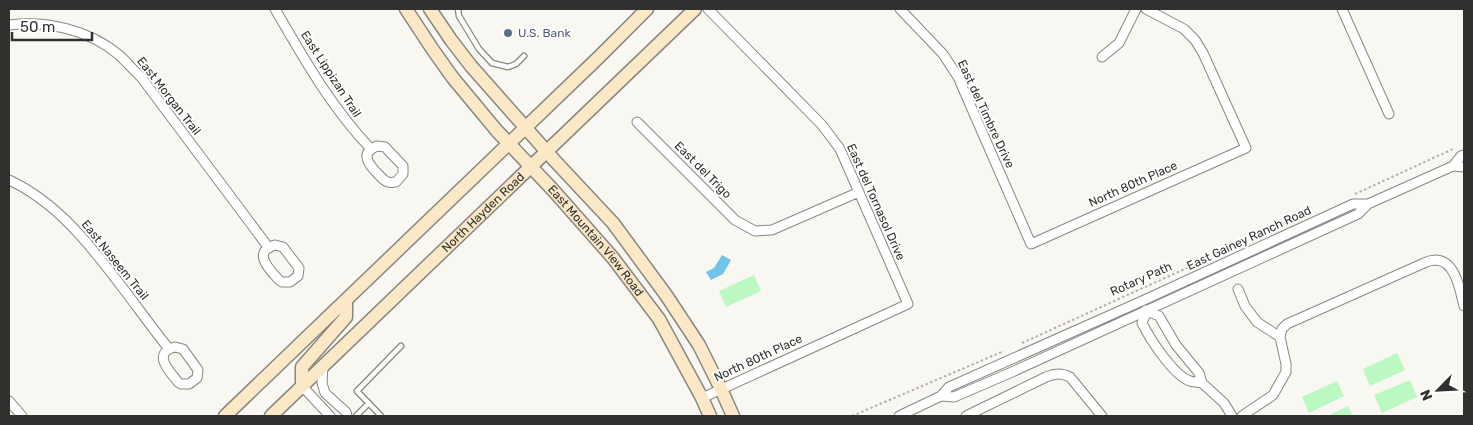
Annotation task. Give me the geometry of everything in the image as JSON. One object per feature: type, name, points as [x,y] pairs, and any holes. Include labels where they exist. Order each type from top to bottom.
[{"type":"main road","name":"East Mountain View Road","points":[[406,9],[425,39],[454,78],[509,144],[613,258],[659,319],[710,416]]},
{"type":"main road","name":"East Mountain View Road","points":[[430,9],[471,66],[619,231],[666,295],[699,345],[733,416]]},
{"type":"main road","points":[[225,416],[647,9]]},
{"type":"main road","name":"North Hayden Road","points":[[271,416],[695,9]]},
{"type":"main road","points":[[302,386],[302,367],[346,317],[346,301]]},
{"type":"street","name":"East Lippizan Trail","points":[[275,9],[331,101],[351,128],[371,149]]},
{"type":"street","name":"East del Tornasol Drive","points":[[708,9],[822,125],[840,148],[908,304]]},
{"type":"street","name":"East del Timbre Drive","points":[[900,9],[943,54],[958,77],[1031,244]]},
{"type":"street","points":[[1102,57],[1119,43],[1136,9]]},
{"type":"street","name":"North 80th Place","points":[[1031,244],[1246,148],[1203,53],[1195,40],[1184,29],[1146,9]]},
{"type":"street","points":[[1342,9],[1389,114]]},
{"type":"street","name":"East Morgan Trail","points":[[9,25],[41,24],[61,27],[98,41],[118,54],[141,77],[269,248]]},
{"type":"street","name":"East del Trigo","points":[[637,122],[735,220],[755,231],[772,230],[859,192]]},
{"type":"street","points":[[381,146],[389,151],[403,166],[403,174],[399,180],[393,182],[385,181],[370,166],[367,157],[371,149],[381,146]]},
{"type":"street","name":"East Gainey Ranch Road","points":[[1454,166],[1461,156],[1464,155]]},
{"type":"street","name":"East Gainey Ranch Road","points":[[941,396],[954,396],[1012,372],[1358,214],[1368,204],[1454,166],[1464,166]]},
{"type":"street","name":"East Naseem Trail","points":[[9,180],[44,201],[70,224],[93,249],[169,349]]},
{"type":"street","name":"East Gainey Ranch Road","points":[[899,416],[941,396],[949,387],[1353,204],[1368,204]]},
{"type":"street","points":[[279,245],[287,251],[299,268],[298,276],[293,281],[286,283],[279,280],[266,264],[264,255],[269,248],[279,245]]},
{"type":"street","points":[[1242,416],[1273,395],[1286,372],[1280,337],[1282,329],[1287,324],[1434,260],[1444,262],[1451,269],[1456,278],[1464,306]]},
{"type":"street","points":[[1238,289],[1245,306],[1257,322],[1280,337]]},
{"type":"street","points":[[1142,301],[1147,311],[1159,316],[1176,345],[1199,373],[1202,383],[1224,403],[1232,416]]},
{"type":"street","name":"North 80th Place","points":[[702,398],[792,355],[908,304]]},
{"type":"street","points":[[1147,311],[1142,323],[1163,357],[1189,381],[1202,383]]},
{"type":"street","name":"East Naseem Trail","points":[[179,347],[186,353],[198,370],[197,378],[192,383],[186,385],[178,382],[165,366],[164,356],[169,349],[179,347]]},
{"type":"street","points":[[323,366],[322,383],[325,392],[346,412],[346,416]]},
{"type":"street","points":[[966,416],[1046,377],[1054,374],[1063,374],[1070,377],[1102,416]]},
{"type":"street","points":[[302,386],[330,416]]},
{"type":"street","points":[[9,401],[22,416]]},
{"type":"lane","points":[[458,9],[459,16],[479,48],[492,63],[508,67],[516,64],[524,56]]},
{"type":"lane","points":[[381,416],[357,391],[401,346]]},
{"type":"lane","points":[[356,416],[369,403]]},
{"type":"path","points":[[1354,194],[1456,148]]},
{"type":"path","name":"Rotary Path","points":[[1019,344],[1212,257]]},
{"type":"path","points":[[852,416],[1010,348]]},
{"type":"green space","points":[[754,275],[761,291],[726,307],[719,291]]},
{"type":"green space","points":[[1397,353],[1405,370],[1370,386],[1363,369]]},
{"type":"green space","points":[[1410,380],[1417,397],[1382,413],[1374,395]]},
{"type":"green space","points":[[1337,381],[1344,396],[1309,413],[1302,397]]},
{"type":"green space","points":[[1348,406],[1353,416],[1327,416]]},
{"type":"water","points":[[722,255],[731,260],[723,274],[711,280],[706,272],[714,268]]},
{"type":"place","name":"U.S. Bank","points":[[508,33]]}]
